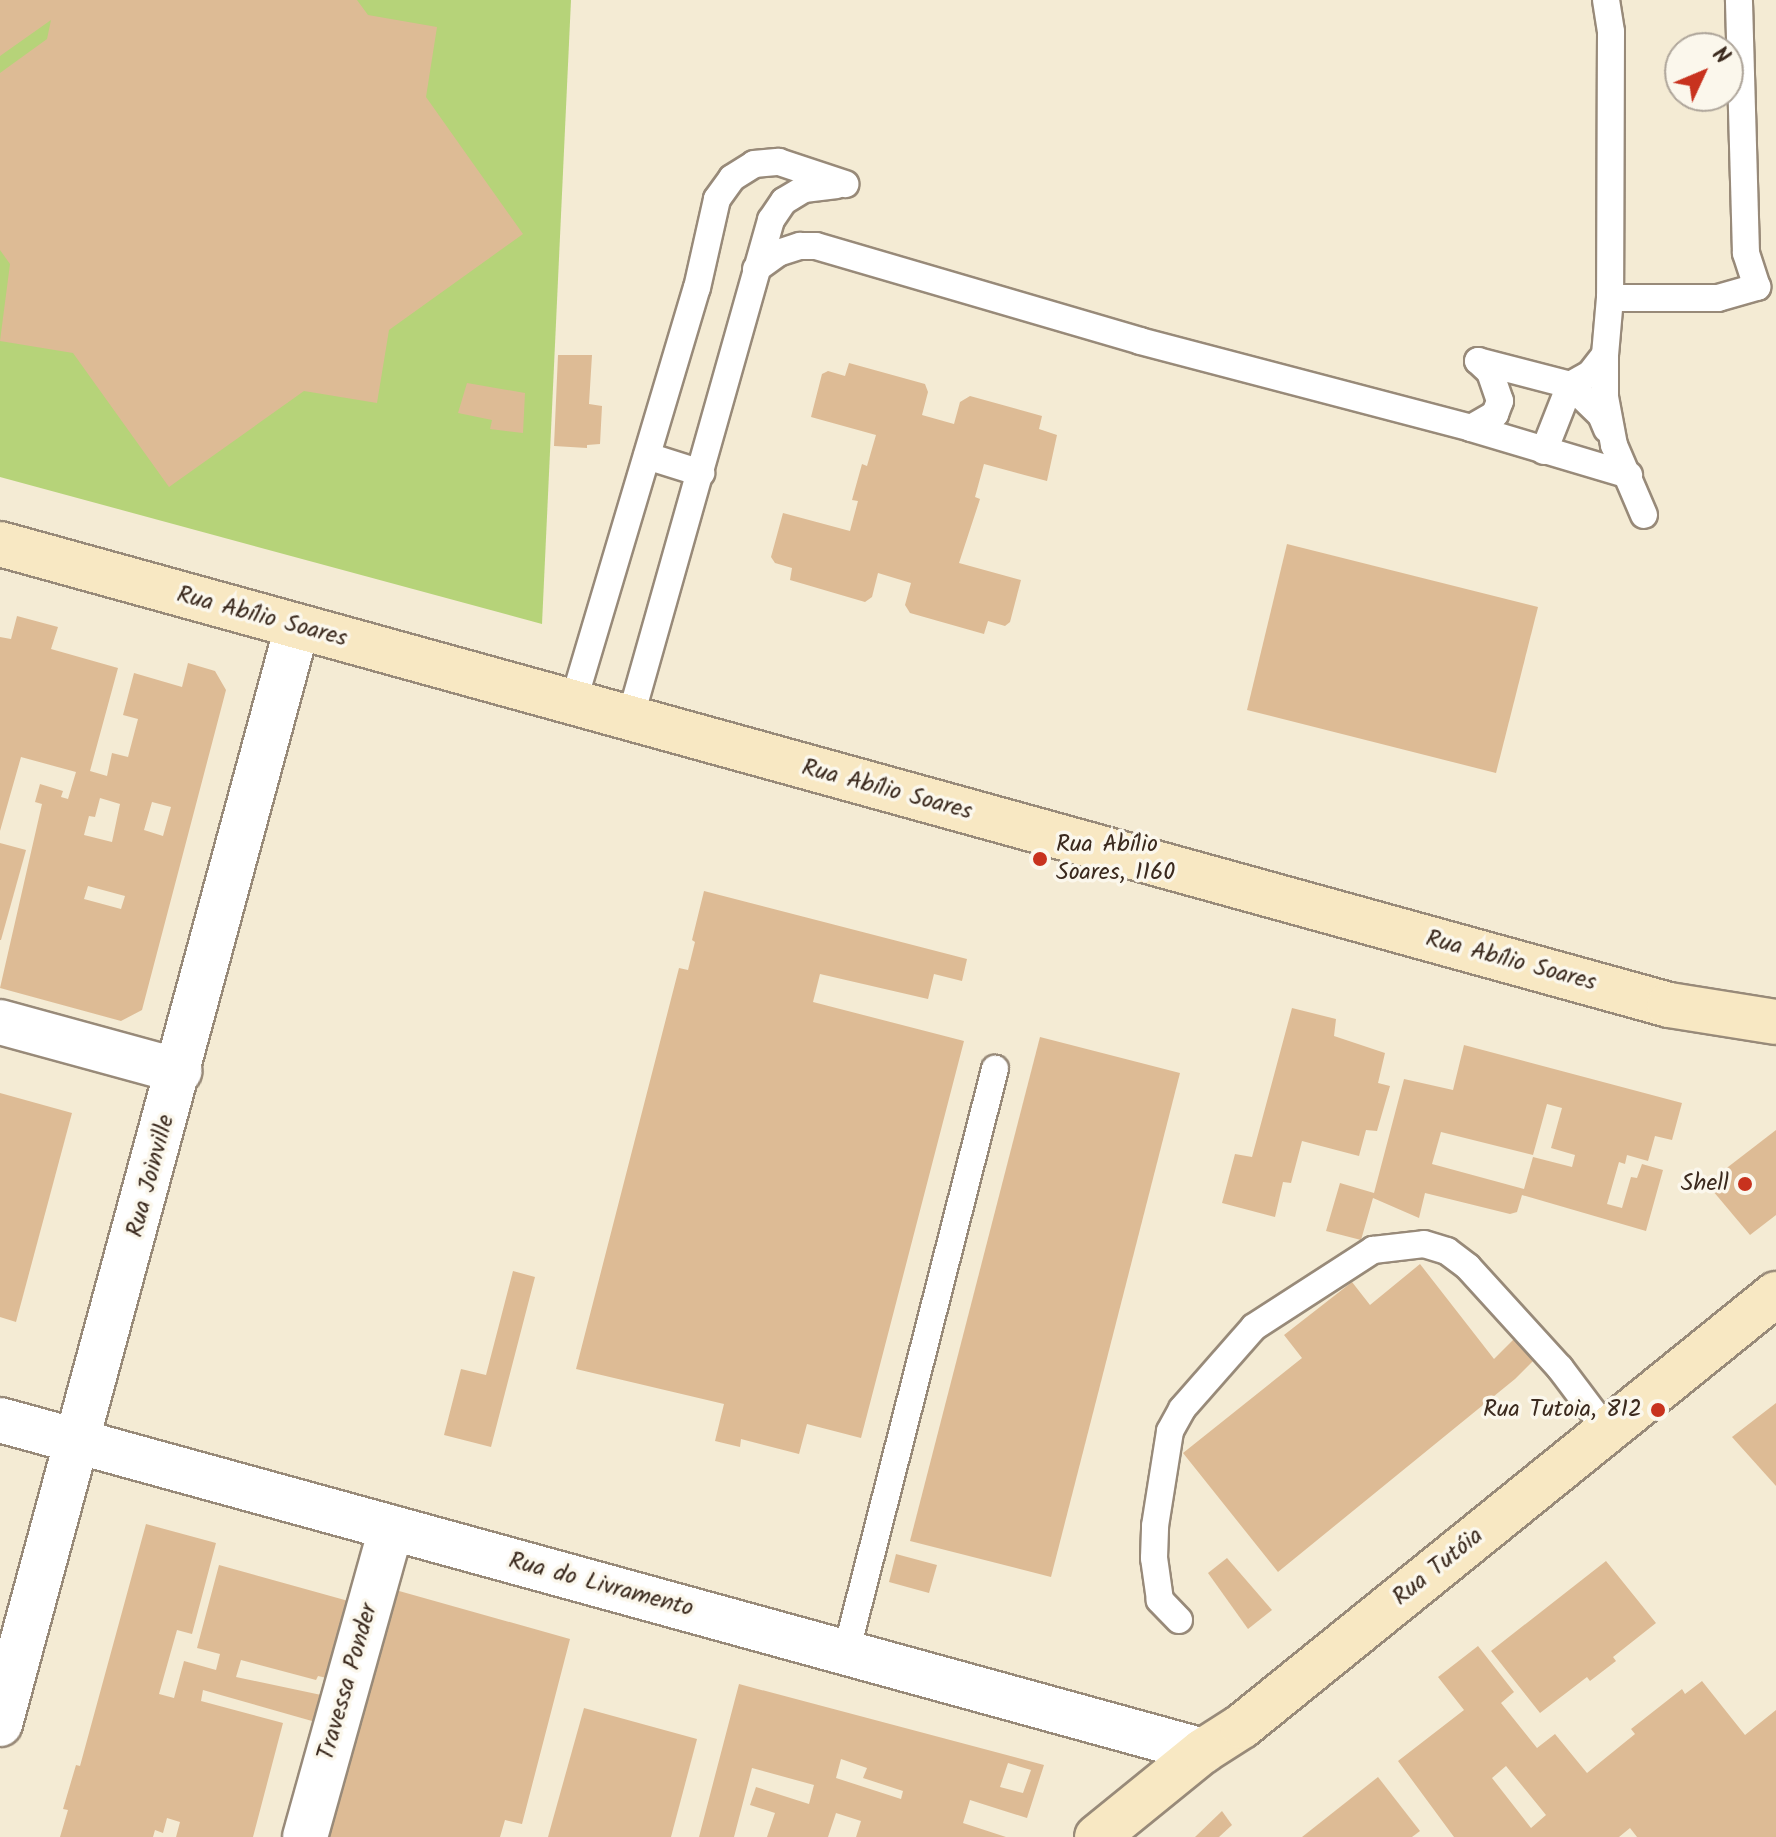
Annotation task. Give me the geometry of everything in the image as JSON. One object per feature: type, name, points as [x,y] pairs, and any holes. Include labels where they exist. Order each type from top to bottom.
[{"type":"street","name":"Rua Abílio Soares","points":[[0,544],[1669,1005],[1776,1022]]},
{"type":"street","name":"Rua Joinville","points":[[0,1724],[297,627]]},
{"type":"street","points":[[0,1022],[179,1071]]},
{"type":"street","name":"Rua Tutóia","points":[[1097,1837],[1203,1751],[1242,1726],[1776,1294]]},
{"type":"street","name":"Rua do Livramento","points":[[0,1420],[1203,1751]]},
{"type":"street","name":"Travessa Ponder","points":[[305,1837],[391,1528]]},
{"type":"lane","points":[[1606,0],[1611,32],[1610,298],[1605,397],[1614,445]]},
{"type":"lane","points":[[1610,298],[1718,298],[1757,287],[1746,253],[1739,0]]},
{"type":"lane","points":[[573,703],[697,288],[717,199],[732,178],[754,164],[779,162],[845,184],[804,189],[784,201],[771,220],[630,719]]},
{"type":"lane","points":[[756,269],[778,253],[800,246],[816,246],[1140,341],[1471,428],[1629,475]]},
{"type":"lane","points":[[1544,451],[1570,385],[1590,374],[1605,355]]},
{"type":"lane","points":[[1471,428],[1484,424],[1495,414],[1500,401],[1490,372],[1478,361],[1570,385],[1601,415],[1644,515]]},
{"type":"lane","points":[[647,456],[701,473]]},
{"type":"lane","points":[[846,1653],[995,1069]]},
{"type":"lane","points":[[1179,1620],[1160,1600],[1154,1558],[1155,1526],[1170,1431],[1182,1409],[1254,1327],[1373,1250],[1424,1244],[1447,1251],[1468,1267],[1560,1368],[1606,1429]]},
{"type":"green space","points":[[0,0],[571,0],[542,624],[0,477]]},
{"type":"building","points":[[0,0],[357,0],[368,15],[437,27],[426,97],[523,234],[389,330],[377,403],[304,391],[169,487],[73,353],[0,341],[10,264],[0,250],[0,73],[47,39],[51,20],[0,56]]},
{"type":"building","points":[[558,355],[592,355],[589,404],[602,406],[600,444],[587,445],[587,448],[554,446]]},
{"type":"building","points":[[849,363],[925,384],[928,392],[922,415],[954,424],[960,402],[970,396],[1042,416],[1039,429],[1057,435],[1047,481],[984,464],[975,497],[980,499],[959,563],[1021,580],[1010,622],[1005,626],[988,621],[984,634],[910,613],[905,605],[911,583],[878,573],[872,597],[865,602],[790,580],[792,568],[775,563],[771,557],[783,513],[850,531],[858,501],[852,500],[862,464],[867,466],[876,435],[811,417],[822,374],[828,371],[845,376]]},
{"type":"building","points":[[467,383],[525,393],[523,433],[490,429],[492,420],[458,413]]},
{"type":"building","points":[[1287,544],[1538,607],[1496,773],[1247,710]]},
{"type":"building","points":[[17,616],[58,627],[51,649],[118,668],[90,771],[107,776],[112,753],[128,757],[138,719],[123,715],[134,673],[182,687],[188,663],[215,671],[226,690],[142,1010],[121,1021],[0,988],[42,804],[35,802],[40,784],[63,791],[61,797],[68,799],[76,772],[21,757],[0,831],[0,637],[11,639]],"holes":[[[100,798],[120,804],[112,842],[84,835],[89,816],[95,817]],[[152,802],[171,807],[163,836],[144,830]],[[88,886],[125,896],[121,909],[84,899]]]},
{"type":"building","points":[[0,843],[26,850],[1,940],[0,940]]},
{"type":"building","points":[[704,891],[967,959],[962,981],[934,974],[928,999],[820,974],[813,1002],[964,1041],[861,1438],[807,1424],[799,1454],[741,1439],[740,1447],[715,1441],[724,1404],[576,1369],[679,968],[688,970]]},
{"type":"building","points":[[1292,1008],[1336,1019],[1334,1036],[1385,1053],[1378,1083],[1390,1086],[1377,1131],[1366,1130],[1359,1156],[1302,1141],[1291,1183],[1283,1182],[1275,1217],[1222,1203],[1235,1154],[1252,1157]]},
{"type":"building","points":[[1040,1037],[1180,1073],[1051,1577],[910,1541]]},
{"type":"building","points":[[1464,1045],[1682,1103],[1672,1140],[1655,1136],[1648,1161],[1627,1155],[1625,1164],[1619,1162],[1607,1204],[1622,1208],[1631,1177],[1637,1178],[1642,1164],[1663,1170],[1646,1231],[1522,1195],[1517,1212],[1510,1214],[1425,1193],[1419,1218],[1373,1198],[1361,1240],[1326,1231],[1340,1183],[1374,1193],[1404,1079],[1453,1090]],"holes":[[[1547,1104],[1562,1108],[1551,1148],[1575,1155],[1572,1167],[1533,1157],[1524,1189],[1432,1164],[1441,1132],[1533,1155]]]},
{"type":"building","points":[[0,1093],[72,1113],[16,1322],[0,1317]]},
{"type":"building","name":"Shell","points":[[1776,1130],[1776,1215],[1750,1235],[1713,1191],[1715,1177]]},
{"type":"building","points":[[1420,1264],[1494,1359],[1518,1335],[1538,1356],[1515,1379],[1278,1572],[1183,1453],[1302,1358],[1284,1335],[1352,1282],[1370,1305]]},
{"type":"building","points":[[513,1271],[535,1277],[491,1447],[444,1435],[461,1369],[486,1375]]},
{"type":"building","points":[[1776,1403],[1776,1486],[1732,1437]]},
{"type":"building","points":[[146,1524],[216,1543],[192,1634],[177,1630],[159,1694],[174,1698],[184,1661],[216,1670],[220,1654],[197,1648],[219,1565],[352,1602],[331,1679],[318,1676],[316,1680],[241,1660],[236,1677],[326,1696],[319,1723],[203,1690],[201,1701],[283,1723],[253,1837],[176,1837],[180,1822],[167,1818],[163,1833],[155,1830],[153,1837],[60,1837],[68,1810],[63,1809],[76,1765],[80,1766]]},
{"type":"building","points":[[896,1554],[937,1565],[929,1593],[889,1582]]},
{"type":"building","points":[[1227,1558],[1272,1610],[1248,1629],[1208,1573]]},
{"type":"building","points":[[1606,1561],[1656,1623],[1613,1657],[1616,1661],[1590,1681],[1587,1677],[1540,1713],[1491,1651]]},
{"type":"building","points":[[392,1589],[570,1639],[522,1824],[505,1820],[500,1837],[325,1837]]},
{"type":"building","points":[[1478,1646],[1514,1692],[1501,1703],[1537,1748],[1555,1734],[1587,1773],[1635,1734],[1631,1729],[1682,1689],[1685,1694],[1702,1681],[1745,1735],[1776,1710],[1776,1837],[1637,1837],[1630,1828],[1619,1837],[1454,1837],[1398,1761],[1464,1710],[1438,1677]],"holes":[[[1506,1766],[1546,1815],[1531,1828],[1492,1778]]]},
{"type":"building","points":[[739,1684],[1044,1765],[1027,1818],[970,1800],[963,1823],[1006,1837],[856,1837],[861,1821],[836,1813],[828,1837],[767,1837],[775,1813],[750,1805],[756,1787],[809,1804],[814,1785],[752,1768],[734,1837],[699,1837]],"holes":[[[841,1759],[867,1768],[863,1778],[903,1791],[901,1799],[836,1778]],[[1008,1763],[1031,1770],[1023,1793],[1000,1787]]]},
{"type":"building","points":[[584,1708],[697,1739],[671,1837],[548,1837]]},
{"type":"building","points":[[1378,1777],[1420,1831],[1412,1837],[1302,1837]]},
{"type":"building","points":[[1222,1811],[1232,1825],[1219,1837],[1195,1837]]},
{"type":"place","name":"Rua Abílio Soares, 1160","points":[[1040,859]]},
{"type":"place","name":"Shell","points":[[1745,1184]]},
{"type":"place","name":"Rua Tutoia, 812","points":[[1658,1410]]}]
